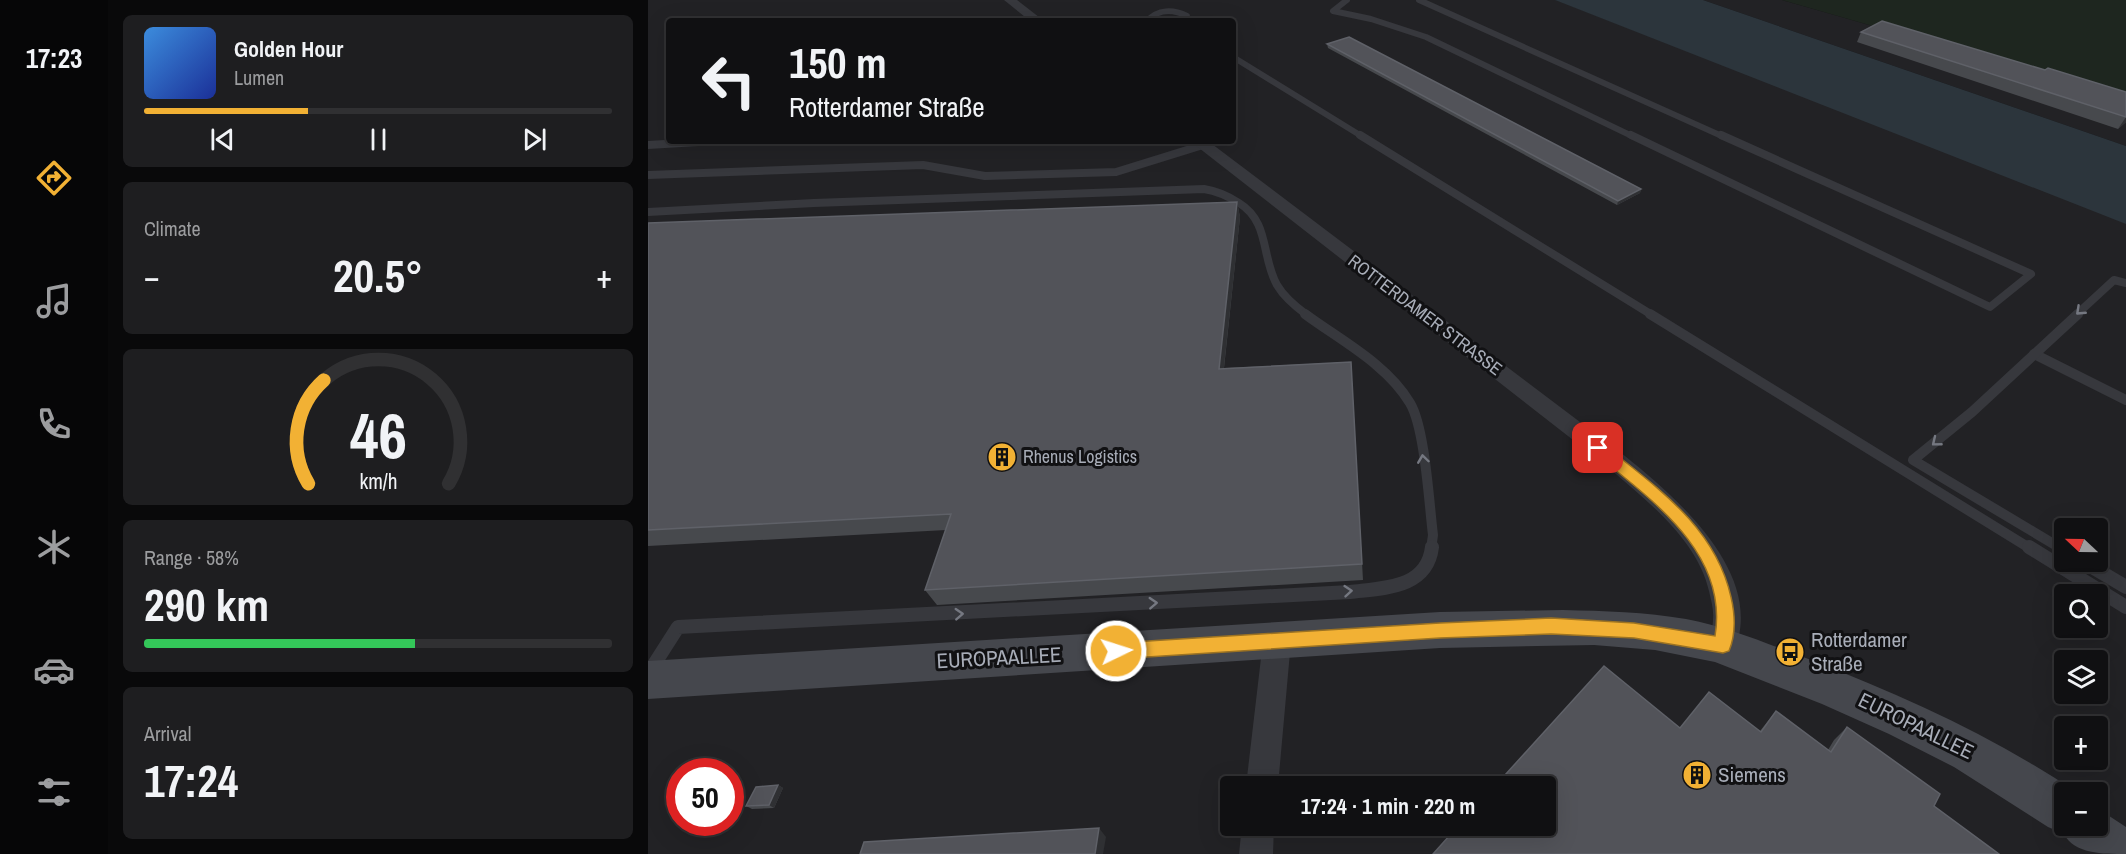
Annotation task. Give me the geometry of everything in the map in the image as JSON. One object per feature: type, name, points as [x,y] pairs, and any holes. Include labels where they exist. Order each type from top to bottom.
[{"type":"main road","name":"EUROPAALLEE","points":[[648,680],[1440,630],[1551,626],[1634,630],[1723,645],[1874,704],[1961,745],[2054,805]]},
{"type":"main road","points":[[2099,836],[2124,854]]},
{"type":"street","points":[[1010,0],[1034,18]]},
{"type":"street","name":"ROTTERDAMER STRASSE","points":[[1202,144],[1617,462],[1662,501],[1699,540],[1720,582],[1727,615],[1723,645]]},
{"type":"street","points":[[1263,776],[1277,641]]},
{"type":"street","points":[[1256,854],[1257,836]]},
{"type":"lane","points":[[1347,0],[1333,11],[1371,19],[1426,37],[1990,307],[2031,274],[1419,0]]},
{"type":"lane","points":[[1150,18],[1153,15],[1172,11],[1184,13],[1187,18]]},
{"type":"lane","points":[[1236,59],[2126,607]]},
{"type":"lane","points":[[648,145],[666,144]]},
{"type":"lane","points":[[648,175],[923,165],[984,176],[1116,172],[1198,144]]},
{"type":"lane","points":[[648,212],[814,203],[1205,188],[1215,190],[1250,210],[1258,221],[1269,271],[1284,295],[1357,351],[1397,387],[1415,410],[1433,535],[1432,554],[1428,566],[1414,579],[1393,586],[1350,592],[678,627],[648,674]]},
{"type":"lane","points":[[2054,544],[1913,460],[1972,412],[2114,280],[2126,283]]},
{"type":"lane","points":[[2034,354],[2126,400]]},
{"type":"lane","points":[[2101,572],[2126,587]]},
{"type":"shaded area","points":[[648,0],[1556,0],[2126,222],[2126,854],[648,854]]},
{"type":"shaded area","points":[[1555,0],[1703,0],[2126,146],[2126,224]]},
{"type":"shaded area","points":[[1703,0],[1782,0],[2002,63],[2126,102],[2126,146]]},
{"type":"shaded area","points":[[1782,0],[2126,0],[2126,102],[2002,63]]},
{"type":"building","points":[[1882,21],[2126,92],[2126,117],[1861,32]]},
{"type":"building","points":[[1349,37],[1641,189],[1618,201],[1327,44]]},
{"type":"building","name":"Rhenus Logistics","points":[[1237,202],[1219,369],[1351,362],[1362,564],[925,590],[951,514],[648,530],[648,223]]},
{"type":"building","name":"Siemens","points":[[1604,666],[1680,728],[1709,692],[1761,732],[1776,711],[1831,752],[1847,727],[1940,794],[1934,806],[1999,854],[1433,854],[1449,836],[1556,836],[1556,776],[1504,776]]},
{"type":"building","points":[[778,785],[769,805],[746,806],[756,787]]},
{"type":"building","points":[[1099,828],[1095,854],[860,854],[864,842]]},
{"type":"place","name":"Rhenus Logistics","points":[[1002,457]]},
{"type":"place","name":"Rotterdamer Straße","points":[[1790,652]]},
{"type":"place","name":"Siemens","points":[[1697,775]]},
{"type":"route","points":[[1116,651],[1440,630],[1551,626],[1634,630],[1723,645],[1727,615],[1720,582],[1699,540],[1662,501],[1598,448]]}]
